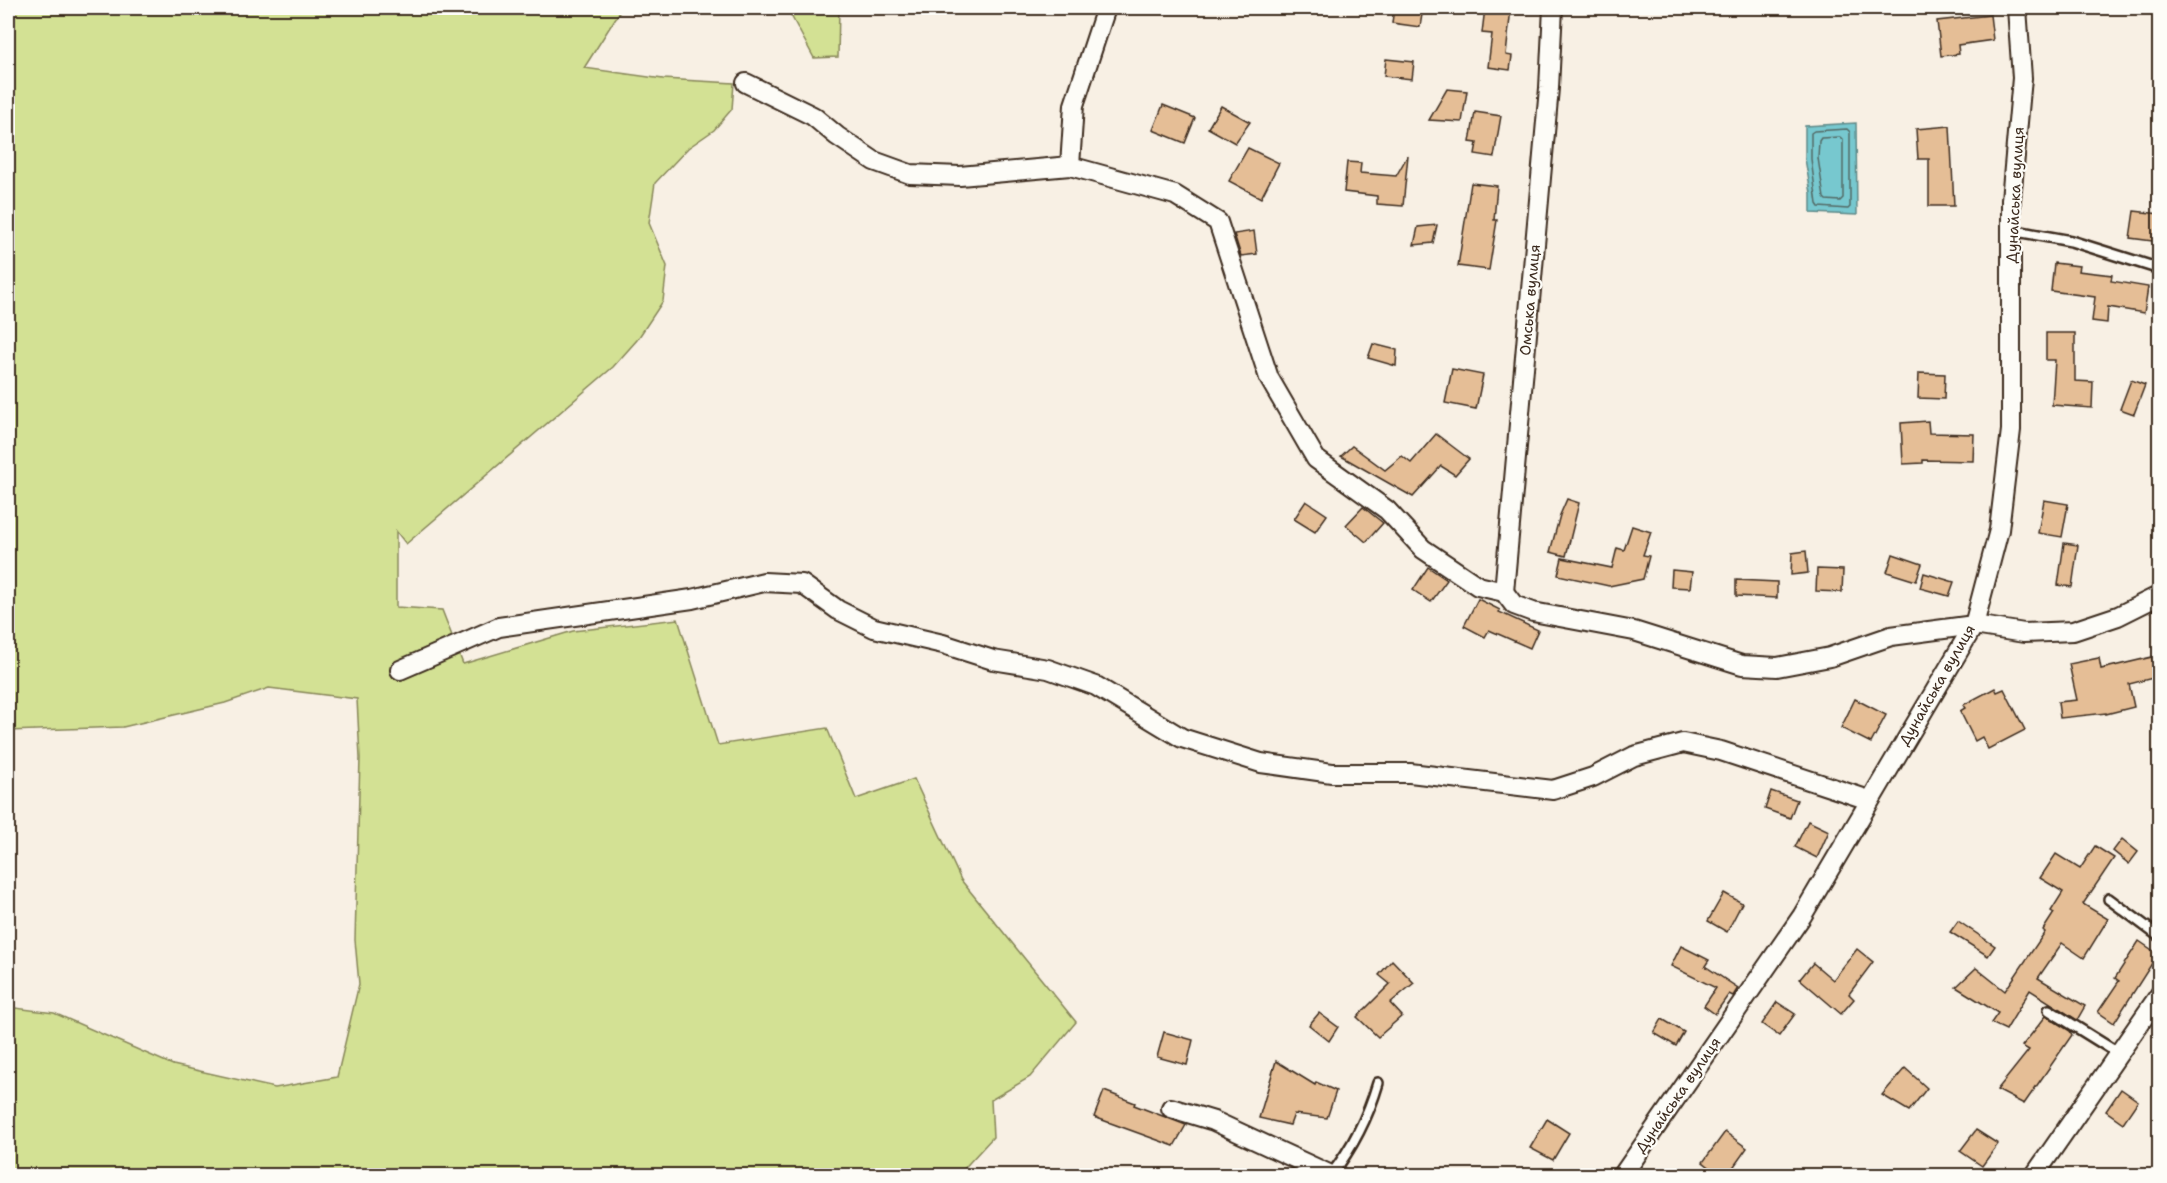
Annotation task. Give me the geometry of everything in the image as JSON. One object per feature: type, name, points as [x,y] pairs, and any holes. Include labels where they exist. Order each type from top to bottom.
[{"type":"street","points":[[1070,166],[1074,105],[1106,8]]},
{"type":"street","name":"Омська вулиця","points":[[1504,592],[1549,88],[1553,8]]},
{"type":"street","name":"Дунайська вулиця","points":[[1622,1176],[1802,916],[1974,625],[1999,530],[2011,430],[2011,200],[2022,78],[2017,8]]},
{"type":"street","points":[[746,83],[813,116],[837,136],[874,161],[910,174],[960,176],[1070,166],[1175,195],[1218,222],[1269,378],[1316,459],[1387,510],[1423,549],[1478,586],[1504,592],[1514,605],[1533,612],[1634,631],[1742,665],[1777,667],[1830,657],[1891,636],[1974,625],[2024,633],[2073,631],[2118,616],[2160,595]]},
{"type":"street","points":[[400,670],[499,627],[692,599],[764,582],[802,584],[837,610],[874,628],[943,644],[993,660],[1048,669],[1096,686],[1182,738],[1261,763],[1332,773],[1410,773],[1553,790],[1593,777],[1634,756],[1683,743],[1721,751],[1869,800]]},
{"type":"street","points":[[2034,1176],[2160,994]]},
{"type":"street","points":[[1171,1108],[1214,1121],[1332,1175]]},
{"type":"lane","points":[[2012,230],[2071,241],[2160,269]]},
{"type":"lane","points":[[2109,899],[2160,937]]},
{"type":"lane","points":[[2049,1010],[2118,1053]]},
{"type":"lane","points":[[1332,1175],[1359,1131],[1378,1083]]},
{"type":"green space","points":[[8,8],[622,8],[584,68],[663,79],[734,83],[732,109],[714,130],[688,148],[655,183],[649,223],[667,266],[663,301],[637,340],[613,367],[406,544],[396,531],[396,607],[442,610],[463,664],[573,631],[678,619],[718,745],[827,728],[856,799],[914,779],[961,880],[1076,1022],[1030,1077],[991,1100],[993,1137],[958,1175],[8,1175],[8,1007],[54,1013],[173,1065],[275,1088],[337,1077],[359,984],[355,940],[360,758],[357,699],[269,688],[225,703],[123,727],[8,731]]},
{"type":"green space","points":[[787,8],[839,8],[838,57],[814,58]]},
{"type":"water","points":[[1856,123],[1857,215],[1811,213],[1811,193],[1805,159],[1805,126]]},
{"type":"building","points":[[1394,8],[1423,8],[1420,27],[1392,23]]},
{"type":"building","points":[[1485,8],[1511,8],[1506,55],[1512,56],[1510,70],[1488,67],[1492,34],[1482,33]]},
{"type":"building","points":[[1990,15],[1993,40],[1958,45],[1959,54],[1941,56],[1937,21]]},
{"type":"building","points":[[1386,59],[1414,62],[1412,79],[1384,76]]},
{"type":"building","points":[[1447,89],[1467,91],[1462,122],[1429,120]]},
{"type":"building","points":[[1163,105],[1195,118],[1185,143],[1153,130]]},
{"type":"building","points":[[1221,106],[1250,122],[1235,143],[1208,128]]},
{"type":"building","points":[[1475,112],[1501,116],[1494,157],[1475,154],[1477,143],[1470,142]]},
{"type":"building","points":[[1950,126],[1954,206],[1929,206],[1929,159],[1918,159],[1916,129]]},
{"type":"building","points":[[1248,148],[1279,163],[1261,198],[1229,181]]},
{"type":"building","points":[[1408,155],[1403,206],[1377,204],[1377,196],[1344,192],[1347,162],[1361,163],[1360,173],[1396,176]]},
{"type":"building","points":[[1471,183],[1497,186],[1494,220],[1497,220],[1489,270],[1458,266]]},
{"type":"building","points":[[2134,211],[2160,214],[2160,242],[2130,238]]},
{"type":"building","points":[[1437,225],[1433,243],[1414,245],[1418,227]]},
{"type":"building","points":[[1254,231],[1257,254],[1241,256],[1234,234]]},
{"type":"building","points":[[2054,263],[2079,266],[2078,271],[2112,275],[2111,281],[2148,287],[2144,313],[2108,307],[2107,323],[2092,321],[2095,297],[2051,291]]},
{"type":"building","points":[[2046,333],[2075,333],[2075,381],[2093,382],[2092,408],[2052,405],[2055,360],[2046,360]]},
{"type":"building","points":[[1373,344],[1397,350],[1396,366],[1368,358]]},
{"type":"building","points":[[1452,369],[1483,375],[1476,409],[1445,403]]},
{"type":"building","points":[[1919,373],[1945,374],[1944,399],[1918,398]]},
{"type":"building","points":[[2131,380],[2145,385],[2134,414],[2120,409]]},
{"type":"building","points":[[1928,421],[1929,433],[1974,434],[1973,461],[1923,460],[1923,463],[1903,464],[1901,423]]},
{"type":"building","points":[[1436,434],[1469,459],[1455,475],[1441,466],[1413,497],[1341,456],[1352,446],[1385,470],[1402,456],[1411,463]]},
{"type":"building","points":[[1567,499],[1579,503],[1566,556],[1550,552]]},
{"type":"building","points":[[2044,500],[2068,504],[2062,537],[2038,533]]},
{"type":"building","points":[[1306,501],[1327,515],[1315,532],[1294,519]]},
{"type":"building","points":[[1363,507],[1383,523],[1366,542],[1346,525]]},
{"type":"building","points":[[1632,526],[1651,532],[1643,555],[1649,556],[1643,579],[1609,586],[1558,575],[1562,558],[1612,568],[1617,548],[1624,550]]},
{"type":"building","points":[[2064,543],[2078,545],[2072,587],[2058,585]]},
{"type":"building","points":[[1806,551],[1808,573],[1791,575],[1792,553]]},
{"type":"building","points":[[1893,554],[1922,564],[1916,581],[1887,572]]},
{"type":"building","points":[[1428,567],[1447,580],[1431,602],[1413,590]]},
{"type":"building","points":[[1817,569],[1843,570],[1842,592],[1816,591]]},
{"type":"building","points":[[1672,570],[1692,572],[1690,588],[1671,587]]},
{"type":"building","points":[[1924,573],[1954,582],[1949,596],[1920,588]]},
{"type":"building","points":[[1736,580],[1777,582],[1777,598],[1736,596]]},
{"type":"building","points":[[1478,599],[1500,610],[1499,612],[1538,630],[1530,648],[1489,630],[1485,637],[1464,626]]},
{"type":"building","points":[[2152,657],[2157,677],[2129,684],[2134,707],[2106,714],[2060,718],[2058,702],[2077,700],[2069,664],[2099,658],[2101,669]]},
{"type":"building","points":[[1995,688],[1997,692],[2004,689],[2025,730],[1988,749],[1982,737],[1975,741],[1960,711],[1965,708],[1963,705]]},
{"type":"building","points":[[1855,699],[1886,715],[1871,743],[1841,728]]},
{"type":"building","points":[[1771,791],[1797,800],[1790,818],[1765,809]]},
{"type":"building","points":[[1808,821],[1829,831],[1817,858],[1795,847]]},
{"type":"building","points":[[2122,839],[2138,852],[2129,864],[2113,851]]},
{"type":"building","points":[[2095,846],[2114,858],[2083,904],[2108,919],[2084,958],[2062,943],[2038,978],[2085,1006],[2077,1020],[2030,990],[2006,1030],[1991,1023],[1998,1013],[1956,987],[1976,968],[2005,991],[2045,932],[2043,930],[2054,913],[2051,911],[2063,892],[2040,878],[2056,854],[2080,869]]},
{"type":"building","points":[[1724,893],[1742,903],[1727,932],[1708,921]]},
{"type":"building","points":[[1958,921],[1995,946],[1988,956],[1950,932]]},
{"type":"building","points":[[2139,941],[2158,954],[2114,1023],[2098,1012],[2119,981],[2115,978]]},
{"type":"building","points":[[1681,946],[1709,960],[1705,966],[1738,988],[1733,996],[1729,994],[1715,1014],[1704,1006],[1716,988],[1671,966]]},
{"type":"building","points":[[1857,949],[1873,962],[1849,994],[1854,999],[1841,1014],[1800,979],[1813,963],[1833,980]]},
{"type":"building","points":[[1392,960],[1414,983],[1390,1003],[1402,1016],[1378,1037],[1357,1017],[1390,984],[1379,975]]},
{"type":"building","points":[[1777,1002],[1795,1014],[1779,1036],[1762,1024]]},
{"type":"building","points":[[1319,1013],[1338,1027],[1329,1041],[1309,1025]]},
{"type":"building","points":[[2046,1016],[2070,1031],[2072,1035],[2024,1104],[1997,1090],[2029,1050],[2022,1046]]},
{"type":"building","points":[[1662,1019],[1684,1032],[1676,1046],[1654,1033]]},
{"type":"building","points":[[1164,1032],[1193,1040],[1187,1065],[1157,1057]]},
{"type":"building","points":[[1276,1061],[1315,1085],[1316,1082],[1336,1091],[1327,1118],[1294,1114],[1290,1125],[1259,1118]]},
{"type":"building","points":[[1905,1068],[1927,1088],[1909,1111],[1882,1095]]},
{"type":"building","points":[[2121,1089],[2138,1101],[2123,1123],[2106,1111]]},
{"type":"building","points":[[1104,1091],[1186,1125],[1174,1146],[1094,1117]]},
{"type":"building","points":[[1547,1119],[1569,1133],[1553,1160],[1530,1148]]},
{"type":"building","points":[[1976,1130],[1998,1144],[1982,1166],[1960,1151]]},
{"type":"building","points":[[1725,1132],[1747,1148],[1727,1176],[1721,1176],[1703,1162]]}]
